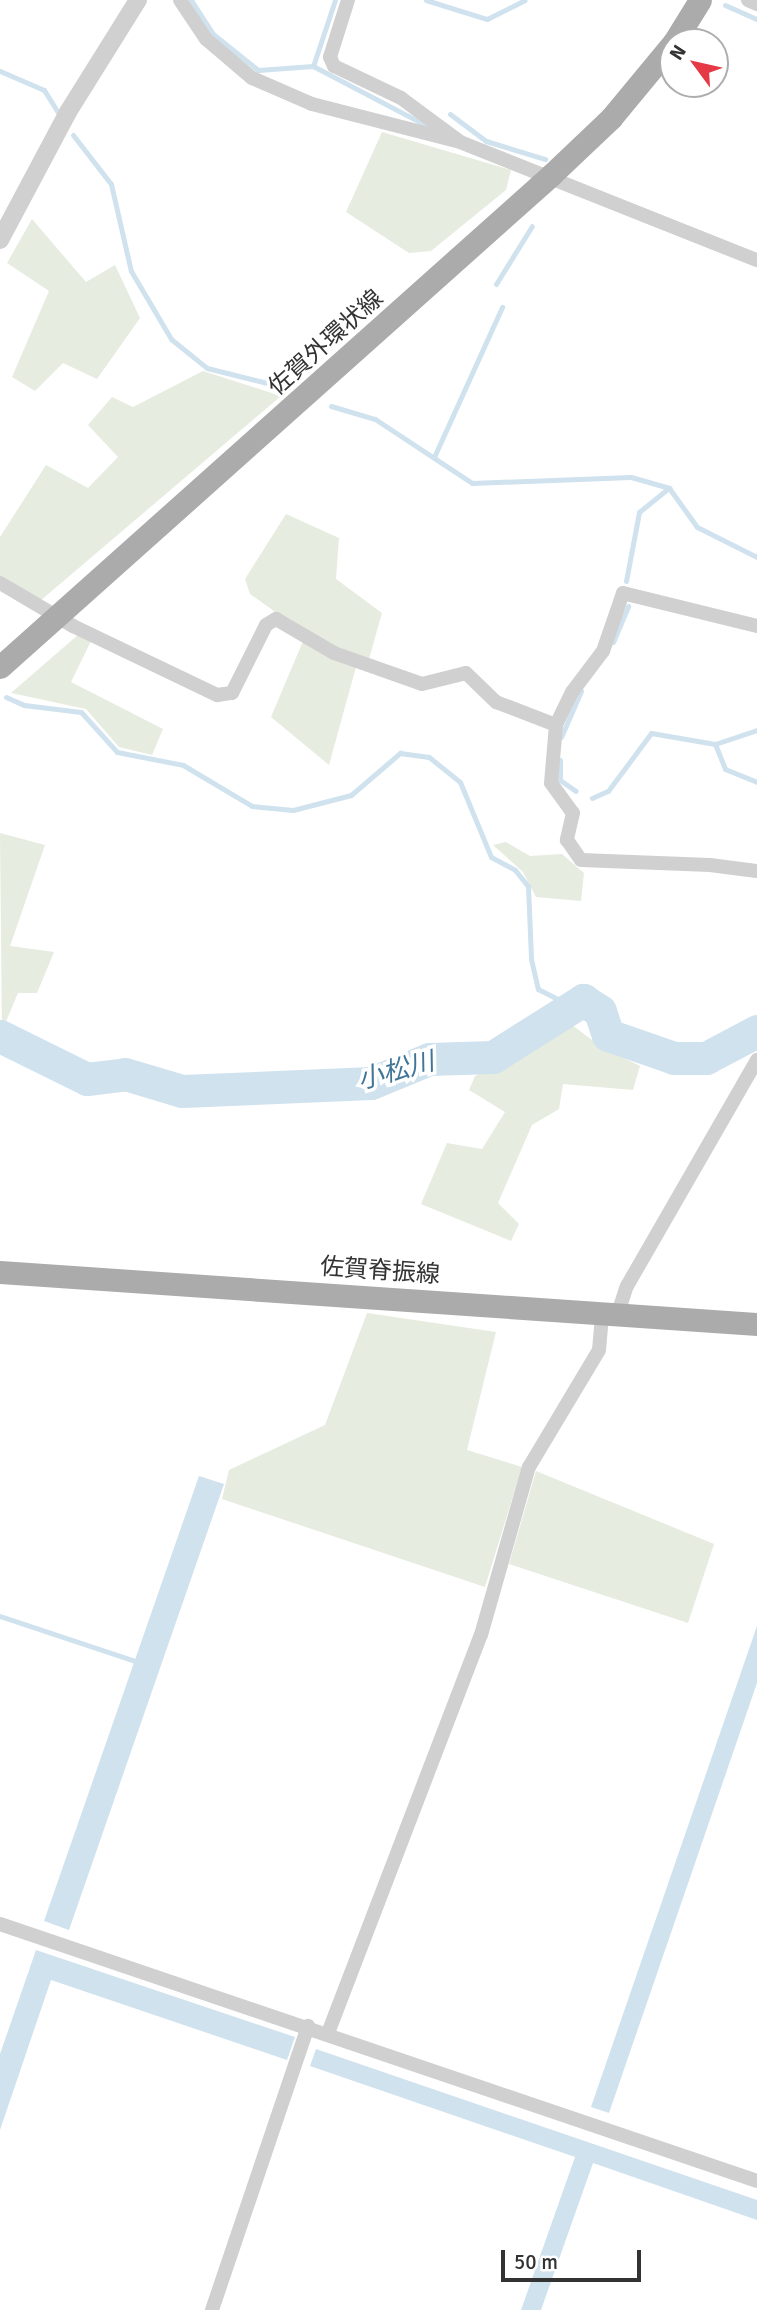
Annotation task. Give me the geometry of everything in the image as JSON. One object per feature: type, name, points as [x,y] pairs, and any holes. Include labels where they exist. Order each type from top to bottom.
[{"type":"main road","name":"佐賀外環状線","points":[[682,28],[700,0]]},
{"type":"main road","name":"佐賀外環状線","points":[[0,667],[551,175],[611,118],[659,59]]},
{"type":"main road","name":"佐賀脊振線","points":[[0,1272],[757,1324]]},
{"type":"street","points":[[0,240],[68,111],[138,0]]},
{"type":"street","points":[[180,0],[206,39],[252,78],[312,104],[460,142],[551,175],[757,260]]},
{"type":"street","points":[[348,0],[330,57],[334,66],[401,98],[460,142]]},
{"type":"street","points":[[748,0],[757,4]]},
{"type":"street","points":[[0,583],[55,617],[217,695],[232,693],[266,625],[276,619],[334,653],[422,684],[466,673],[496,702],[556,725]]},
{"type":"street","points":[[756,625],[623,593],[603,651],[572,692],[556,725],[551,783],[573,813],[567,840],[581,860],[710,864],[757,871]]},
{"type":"street","points":[[328,2034],[481,1635],[529,1467],[599,1350],[610,1312],[757,1060]]},
{"type":"street","points":[[0,1924],[308,2026],[757,2181]]},
{"type":"street","points":[[212,2310],[308,2026]]},
{"type":"shaded area","points":[[382,132],[511,170],[506,190],[431,251],[409,253],[346,212]]},
{"type":"shaded area","points":[[32,219],[86,282],[115,265],[140,318],[97,379],[63,363],[35,391],[12,377],[49,291],[7,263]]},
{"type":"shaded area","points":[[203,371],[281,396],[40,601],[0,577],[0,537],[46,465],[88,488],[118,457],[88,425],[112,397],[133,407]]},
{"type":"shaded area","points":[[286,514],[339,538],[336,579],[382,613],[369,659],[356,667],[329,765],[271,717],[306,634],[250,594],[245,579]]},
{"type":"shaded area","points":[[79,634],[91,641],[71,682],[163,729],[152,755],[119,747],[86,709],[11,693]]},
{"type":"shaded area","points":[[0,833],[45,845],[10,946],[54,952],[37,993],[18,993],[2,1031]]},
{"type":"shaded area","points":[[506,842],[530,856],[562,854],[584,873],[581,901],[536,897],[523,872],[493,845]]},
{"type":"shaded area","points":[[568,1022],[600,1046],[640,1066],[633,1090],[563,1084],[559,1109],[532,1125],[498,1203],[519,1224],[511,1241],[421,1204],[447,1143],[482,1149],[505,1112],[469,1090],[475,1076],[526,1054]]},
{"type":"shaded area","points":[[367,1313],[496,1332],[467,1450],[522,1467],[485,1587],[222,1499],[229,1470],[325,1425]]},
{"type":"shaded area","points":[[536,1471],[714,1544],[688,1623],[509,1564]]},
{"type":"water","points":[[199,1476],[224,1484],[69,1930],[44,1921]]},
{"type":"water","points":[[757,1626],[757,1683],[609,2113],[591,2107]]},
{"type":"water","points":[[36,1950],[295,2037],[287,2060],[51,1980],[0,2130],[0,2054]]},
{"type":"water","points":[[316,2049],[757,2200],[757,2220],[593,2163],[541,2310],[521,2310],[575,2157],[310,2066]]},
{"type":"waterway","points":[[191,0],[213,34],[258,70],[313,66]]},
{"type":"waterway","points":[[335,0],[313,66],[429,127]]},
{"type":"waterway","points":[[426,0],[487,19],[525,0]]},
{"type":"waterway","points":[[725,5],[757,19]]},
{"type":"waterway","points":[[0,71],[44,90],[57,111]]},
{"type":"waterway","points":[[450,114],[486,141],[545,159]]},
{"type":"waterway","points":[[73,135],[111,184],[131,271],[171,339],[207,368],[279,386]]},
{"type":"waterway","points":[[496,284],[532,226]]},
{"type":"waterway","points":[[434,457],[502,307]]},
{"type":"waterway","points":[[331,406],[375,419],[472,483],[631,477],[669,488],[697,527],[757,557]]},
{"type":"waterway","points":[[626,581],[639,512],[669,488]]},
{"type":"waterway","points":[[613,642],[628,606]]},
{"type":"waterway","points":[[561,737],[581,691]]},
{"type":"waterway","points":[[6,697],[24,705],[81,712],[117,752],[183,765],[252,806],[293,810],[351,795],[400,753],[429,757],[460,782],[491,857],[515,870],[528,886],[531,959],[538,989],[571,1006]]},
{"type":"waterway","points":[[715,744],[757,730]]},
{"type":"waterway","points":[[592,798],[608,791],[651,733],[715,744],[725,769],[757,782]]},
{"type":"waterway","points":[[560,760],[560,780],[576,791]]},
{"type":"waterway","name":"小松川","points":[[0,1036],[87,1079],[125,1074],[182,1091],[371,1083],[429,1059],[493,1057],[583,1000],[600,1011],[608,1035],[674,1058],[706,1058],[757,1031]]},
{"type":"waterway","points":[[0,1616],[135,1661]]}]
